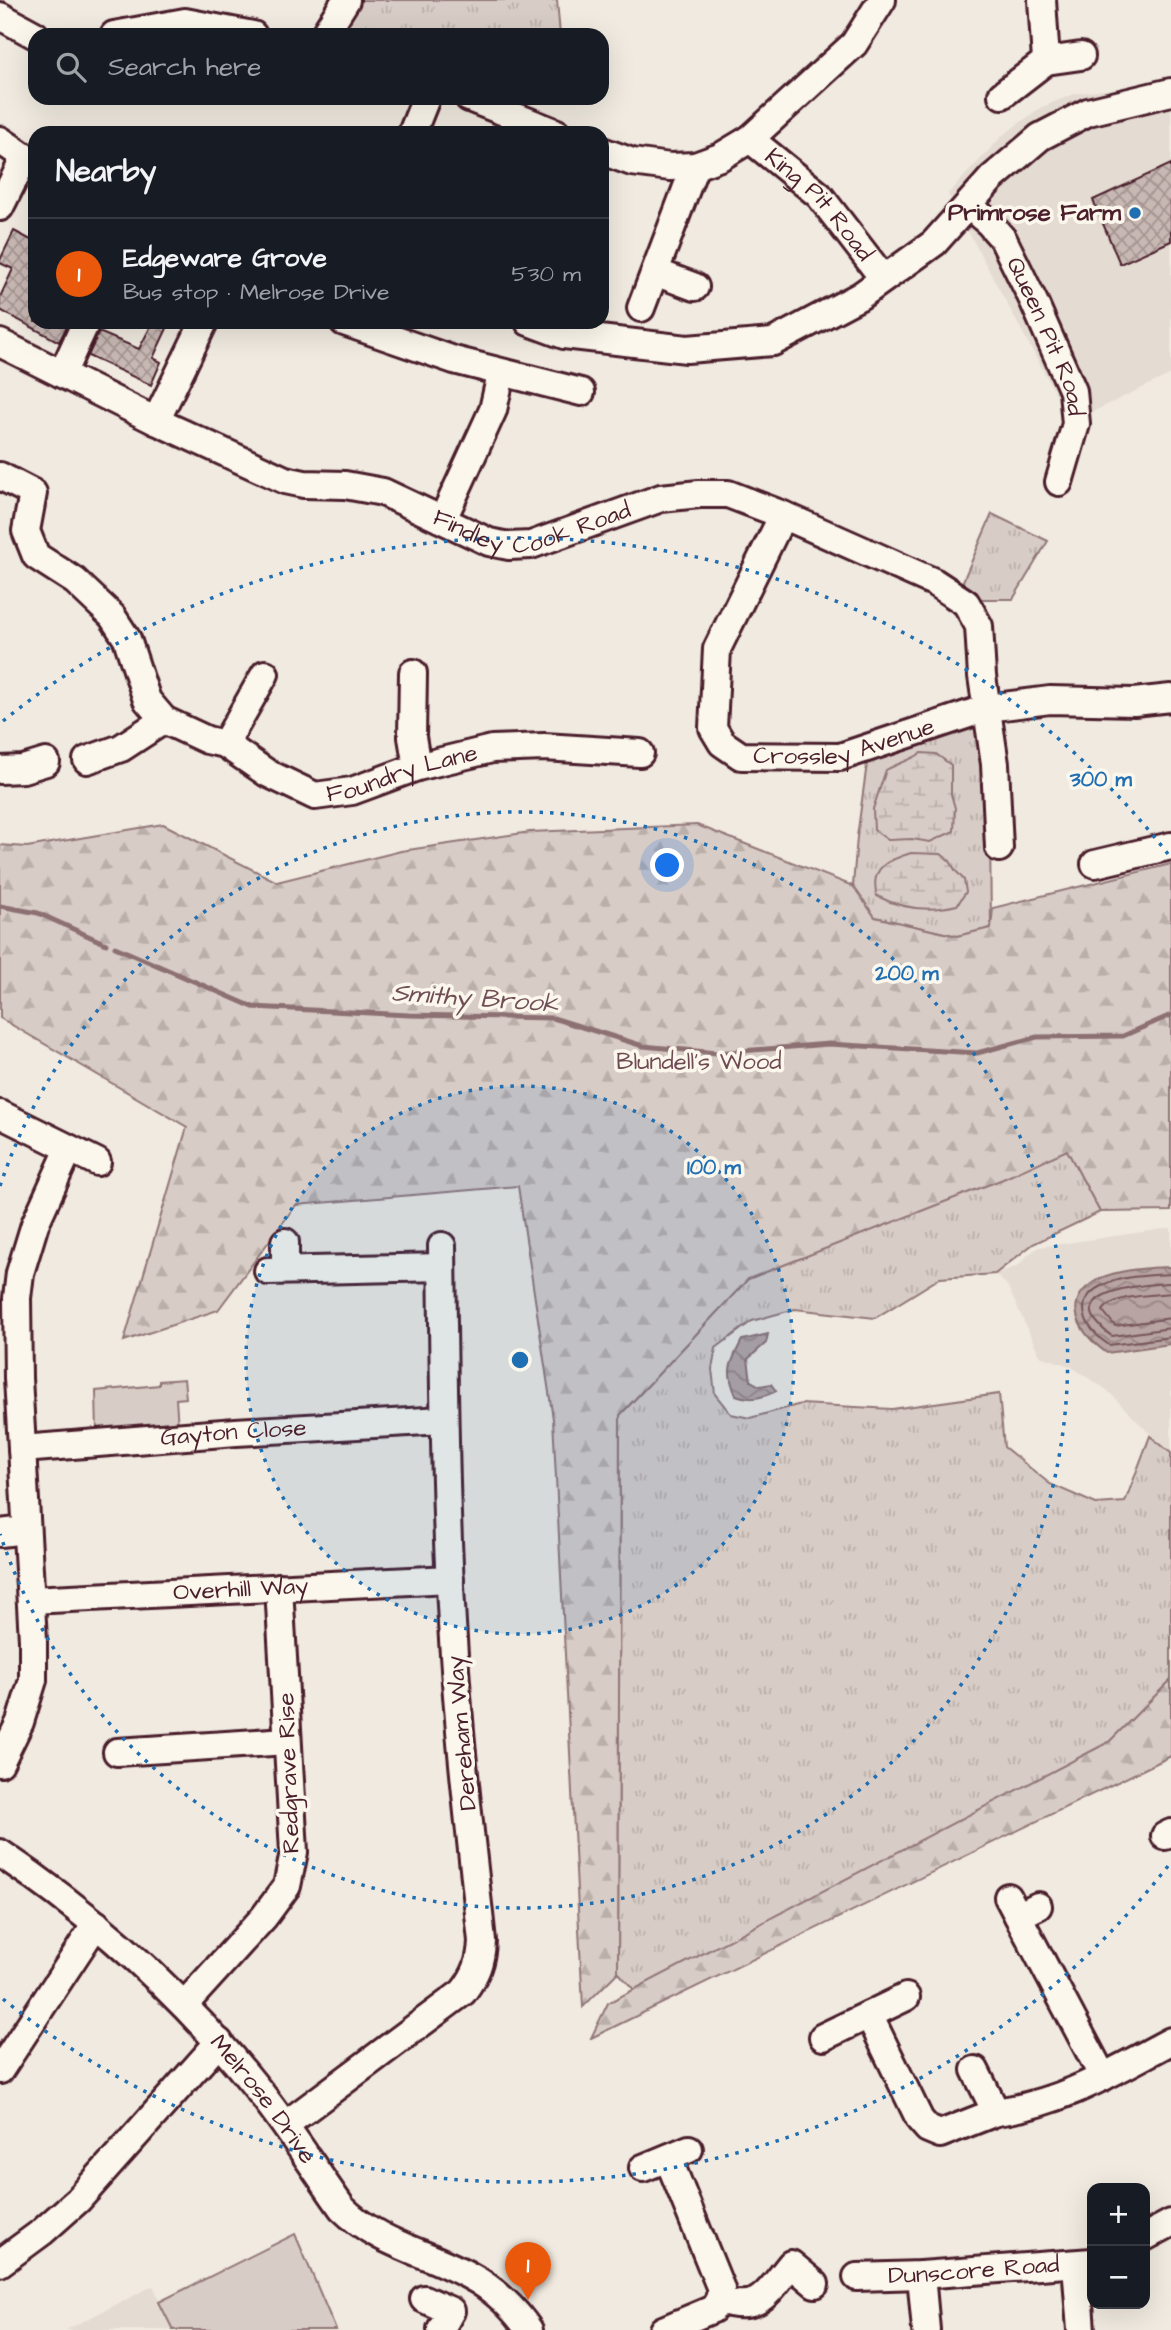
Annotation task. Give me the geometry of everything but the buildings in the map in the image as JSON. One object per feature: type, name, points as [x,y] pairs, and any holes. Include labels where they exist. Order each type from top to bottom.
[{"type":"street","points":[[328,28],[346,0]]},
{"type":"street","points":[[609,154],[632,162],[670,167],[695,166],[720,157],[750,139],[854,44],[882,0]]},
{"type":"street","points":[[1042,0],[1046,61]]},
{"type":"street","points":[[134,28],[184,11],[233,28]]},
{"type":"street","points":[[0,16],[28,31]]},
{"type":"street","points":[[1002,95],[1046,61],[1081,56]]},
{"type":"street","points":[[548,329],[564,335],[687,349],[773,342],[860,296],[934,243],[992,178],[1040,137],[1088,112],[1171,92]]},
{"type":"street","points":[[1135,102],[1171,108]]},
{"type":"street","points":[[415,126],[423,105]]},
{"type":"street","points":[[486,105],[539,126]]},
{"type":"street","name":"King Pit Road","points":[[750,139],[818,194],[883,278]]},
{"type":"street","points":[[0,140],[28,160]]},
{"type":"street","points":[[0,207],[28,164]]},
{"type":"street","points":[[641,308],[695,166]]},
{"type":"street","name":"Queen Pit Road","points":[[968,205],[1003,239],[1073,391],[1076,424],[1059,482]]},
{"type":"street","points":[[655,272],[695,287]]},
{"type":"street","points":[[62,374],[83,329]]},
{"type":"street","points":[[156,421],[201,329]]},
{"type":"street","points":[[364,329],[501,374],[580,392]]},
{"type":"street","name":"Findley Cook Road","points":[[0,343],[156,421],[285,480],[303,484],[345,485],[383,492],[489,542],[509,546],[531,545],[661,498],[728,494],[783,515],[934,582],[966,603],[979,626],[982,676],[995,764],[999,848]]},
{"type":"street","points":[[443,519],[493,411],[501,374]]},
{"type":"street","points":[[0,476],[33,493],[26,531],[36,556],[75,581],[112,616],[127,639],[147,700],[164,720],[121,748],[87,760]]},
{"type":"street","name":"Crossley Avenue","points":[[783,515],[717,649],[713,728],[722,743],[741,756],[840,757],[987,708],[1050,700],[1134,702],[1171,698]]},
{"type":"street","points":[[413,673],[412,737],[417,767]]},
{"type":"street","points":[[225,744],[265,674]]},
{"type":"street","name":"Foundry Lane","points":[[164,720],[207,740],[225,744],[267,773],[315,796],[352,791],[417,767],[492,749],[544,747],[640,753]]},
{"type":"street","points":[[0,770],[23,769],[46,762]]},
{"type":"street","points":[[1095,864],[1171,846]]},
{"type":"street","points":[[0,1114],[97,1162]]},
{"type":"street","points":[[0,1763],[20,1722],[33,1680],[22,1449],[9,1378],[17,1298],[20,1273],[35,1224],[69,1149]]},
{"type":"street","name":"Dereham Way","points":[[285,1242],[277,1270],[442,1257],[443,1420],[458,1717],[482,1941],[481,1960],[474,1978],[463,1992],[285,2125]]},
{"type":"street","name":"Gayton Close","points":[[22,1449],[236,1432],[443,1420]]},
{"type":"street","points":[[0,1533],[26,1530]]},
{"type":"street","name":"Overhill Way","points":[[31,1600],[450,1579]]},
{"type":"street","name":"Redgrave Rise","points":[[184,2005],[264,1917],[287,1886],[294,1852],[279,1587]]},
{"type":"street","points":[[117,1752],[144,1762],[287,1741]]},
{"type":"street","name":"Melrose Drive","points":[[0,1853],[96,1924],[184,2005],[219,2042],[285,2125],[352,2219],[391,2242],[470,2276],[513,2310],[529,2330]]},
{"type":"street","points":[[1021,1906],[1103,2077]]},
{"type":"street","points":[[0,2070],[96,1924]]},
{"type":"street","points":[[823,2037],[906,1997]]},
{"type":"street","points":[[869,2015],[920,2120],[928,2129],[940,2134],[996,2112],[1041,2104],[1069,2094],[1171,2041]]},
{"type":"street","points":[[0,2263],[43,2232],[78,2200],[219,2042]]},
{"type":"street","points":[[975,2070],[996,2112]]},
{"type":"street","points":[[643,2168],[679,2154],[720,2290],[719,2301],[713,2309],[663,2330]]},
{"type":"street","points":[[1150,2234],[1171,2223]]},
{"type":"street","points":[[719,2301],[737,2306],[757,2302],[799,2255],[815,2284]]},
{"type":"street","points":[[1081,2330],[1084,2263]]},
{"type":"street","name":"Dunscore Road","points":[[857,2277],[921,2276],[1084,2263]]},
{"type":"street","points":[[424,2299],[446,2320],[470,2276]]},
{"type":"street","points":[[921,2276],[926,2330]]},
{"type":"shaded area","points":[[1171,81],[1171,374],[1071,422],[948,194],[1002,136],[1040,108],[1074,94]]},
{"type":"shaded area","points":[[1171,1228],[1171,1451],[1150,1436],[1107,1390],[1070,1366],[1040,1356],[1007,1285],[995,1274],[1018,1266],[1039,1247]]},
{"type":"shaded area","points":[[153,2286],[173,2330],[66,2330]]},
{"type":"green space","points":[[361,0],[557,0],[559,28],[346,28],[352,12]]},
{"type":"green space","points":[[992,514],[1048,541],[1013,599],[975,599],[960,588]]},
{"type":"green space","points":[[981,720],[990,830],[991,928],[957,936],[875,917],[853,886],[868,756]]},
{"type":"green space","points":[[921,753],[936,754],[951,765],[954,831],[930,842],[912,839],[888,840],[874,830],[873,809],[886,770]]},
{"type":"green space","name":"Blundell's Wood","points":[[163,824],[277,882],[401,851],[530,832],[697,825],[853,886],[875,917],[957,936],[991,928],[993,908],[1171,864],[1171,1211],[1100,1212],[1067,1150],[1003,1179],[748,1279],[620,1415],[618,1972],[583,2007],[553,1419],[518,1186],[296,1205],[218,1310],[124,1341],[187,1127],[0,1018],[0,845],[27,847]]},
{"type":"green space","points":[[911,853],[941,854],[950,861],[964,880],[966,892],[957,905],[916,908],[877,896],[875,886],[878,871],[888,862]]},
{"type":"green space","points":[[1067,1150],[1100,1212],[1033,1244],[995,1274],[940,1278],[875,1318],[795,1309],[752,1321],[716,1348],[712,1369],[715,1394],[731,1414],[750,1418],[801,1404],[892,1409],[999,1394],[1004,1447],[1050,1484],[1096,1504],[1125,1502],[1150,1436],[1171,1453],[1171,1680],[1109,1742],[636,1992],[618,1972],[620,1415],[748,1279]]},
{"type":"green space","points":[[184,1379],[186,1398],[176,1399],[178,1428],[97,1433],[96,1391],[159,1385],[159,1381]]},
{"type":"green space","points":[[1171,1680],[1171,1756],[591,2038],[608,2003],[1109,1742]]},
{"type":"green space","points":[[295,2234],[336,2330],[173,2330],[159,2302]]},
{"type":"water","points":[[1171,1267],[1171,1344],[1107,1353],[1089,1337],[1082,1327],[1076,1308],[1085,1289],[1097,1280],[1123,1271]]},
{"type":"water","points":[[768,1334],[766,1343],[748,1359],[751,1381],[760,1386],[771,1384],[776,1391],[756,1398],[736,1395],[730,1373],[734,1355],[742,1340]]},
{"type":"waterway","name":"Smithy Brook","points":[[0,906],[38,913],[106,944]]},
{"type":"waterway","name":"Smithy Brook","points":[[115,947],[253,1007],[409,1015],[553,1018],[643,1046],[717,1053],[829,1044],[977,1053],[1037,1037],[1123,1036],[1171,1015]]},
{"type":"place","name":"Primrose Farm","points":[[1135,213]]},
{"type":"place","name":"Edgeware Grove","points":[[528,2300]]}]
